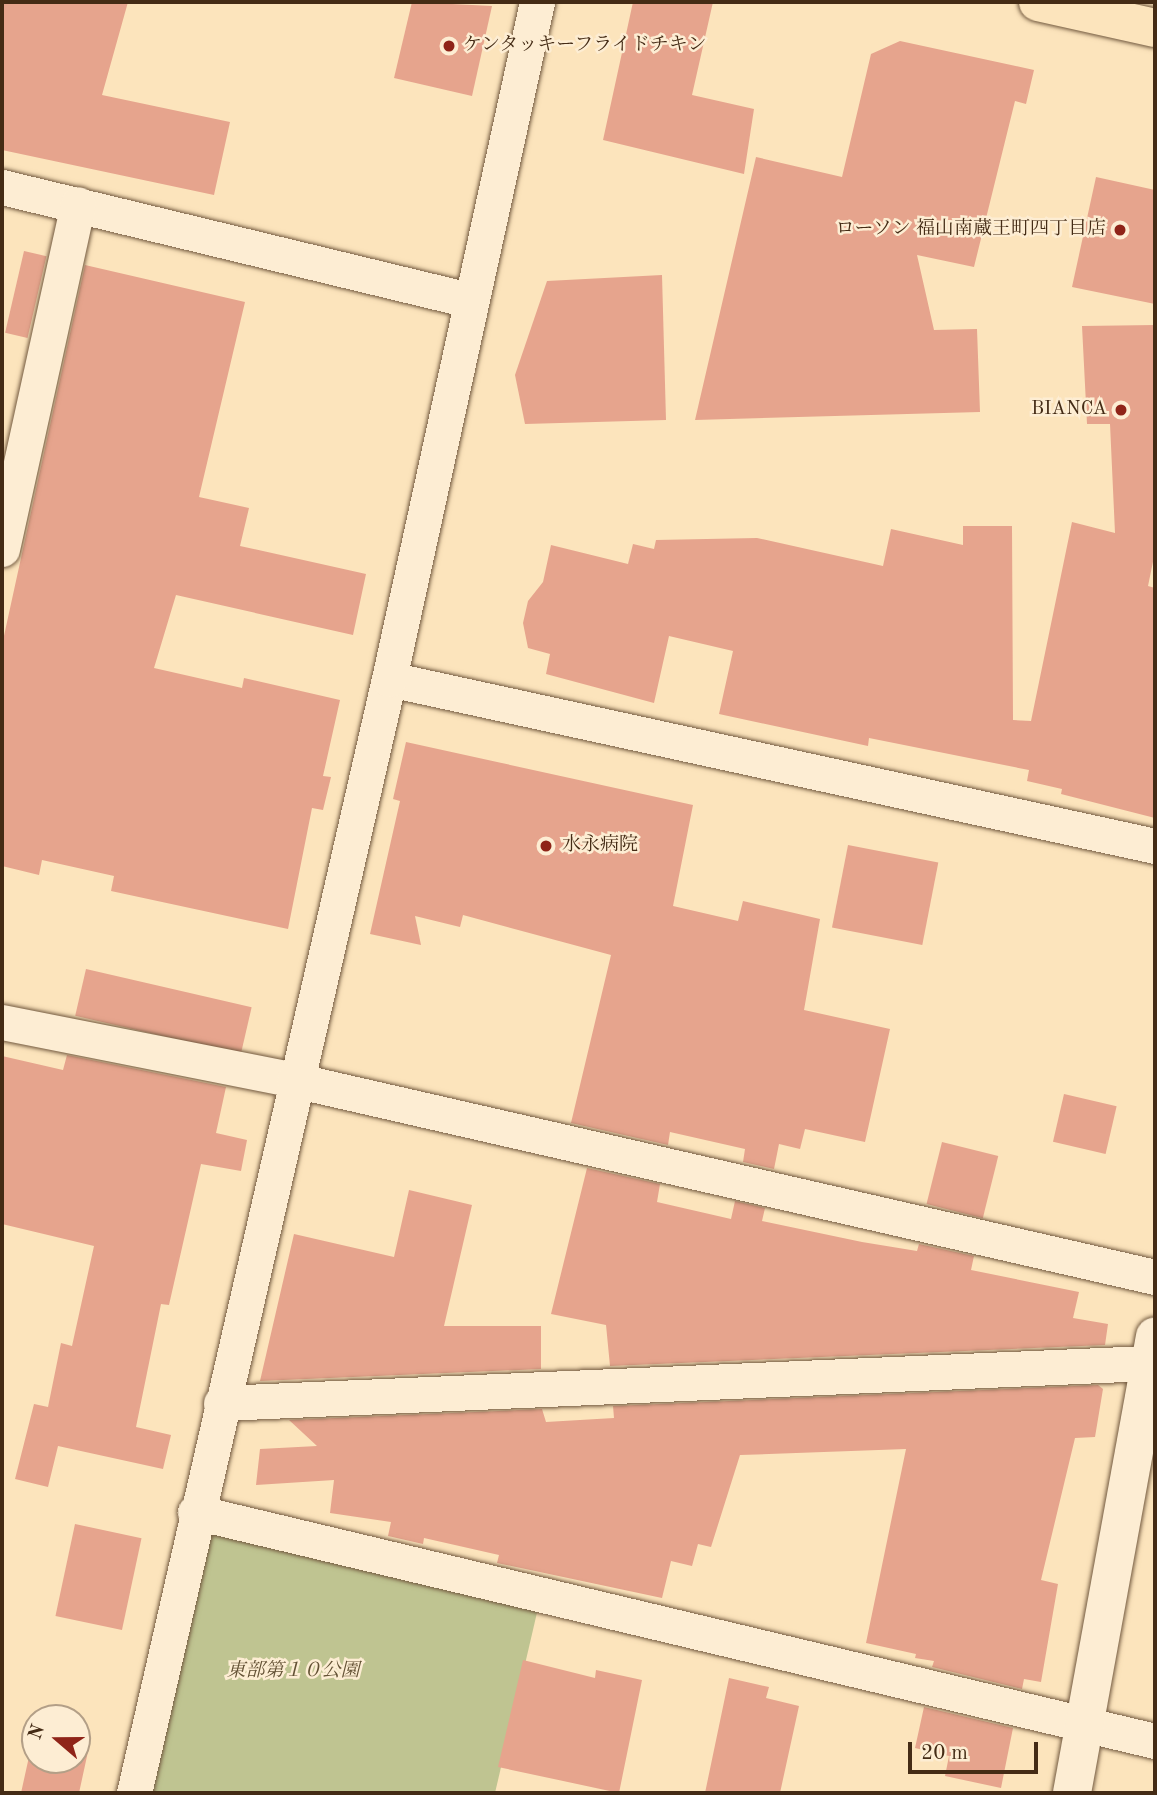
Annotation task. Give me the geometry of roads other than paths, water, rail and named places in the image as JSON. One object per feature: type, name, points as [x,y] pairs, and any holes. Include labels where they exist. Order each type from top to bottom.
[{"type":"highway","points":[[1038,2],[1155,28]]},
{"type":"street","points":[[134,1793],[220,1403],[389,679],[469,300],[537,2]]},
{"type":"street","points":[[2,187],[469,300]]},
{"type":"street","points":[[2,549],[78,204]]},
{"type":"street","points":[[389,679],[1155,846]]},
{"type":"street","points":[[2,1022],[294,1080],[1155,1277]]},
{"type":"street","points":[[220,1403],[1153,1349],[1072,1793]]},
{"type":"street","points":[[195,1513],[1155,1741]]},
{"type":"place","name":"ケンタッキーフライドチキン","points":[[449,46]]},
{"type":"place","name":"ローソン 福山南蔵王町四丁目店","points":[[1120,230]]},
{"type":"place","name":"BIANCA","points":[[1121,410]]},
{"type":"place","name":"水永病院","points":[[546,846]]},
{"type":"park label","name":"東部第１０公園","points":[[293,1672]]}]
